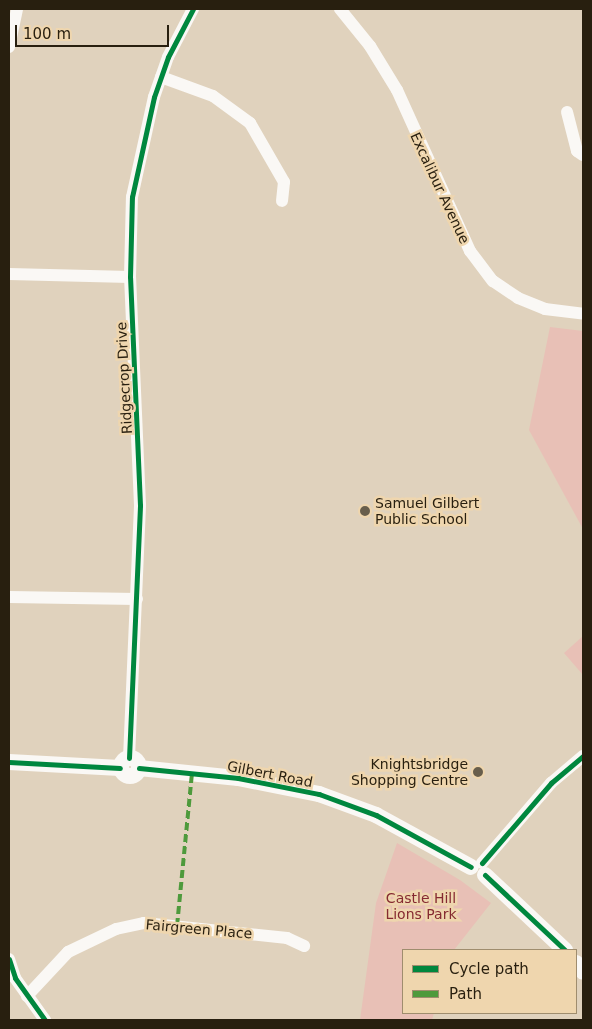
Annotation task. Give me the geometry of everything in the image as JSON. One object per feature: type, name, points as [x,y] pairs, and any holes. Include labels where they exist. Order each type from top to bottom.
[{"type":"main road","name":"Gilbert Road","points":[[9,762],[130,764],[238,778],[319,794],[376,815],[479,868],[564,949]]},
{"type":"street","points":[[9,47],[17,9]]},
{"type":"street","name":"Ridgecrop Drive","points":[[130,764],[140,491],[129,237],[136,172],[161,77],[193,9]]},
{"type":"street","name":"Excalibur Avenue","points":[[340,9],[370,46],[397,90],[470,251],[493,281],[518,298],[545,309],[583,314]]},
{"type":"street","points":[[161,77],[213,96],[250,123],[284,182],[282,202]]},
{"type":"street","points":[[567,112],[577,150],[583,155]]},
{"type":"street","points":[[9,274],[130,277]]},
{"type":"street","points":[[9,597],[137,599]]},
{"type":"street","points":[[479,868],[551,783],[583,756]]},
{"type":"street","name":"Fairgreen Place","points":[[27,996],[68,952],[116,929],[144,923],[287,938],[304,946]]},
{"type":"street","points":[[9,959],[15,978],[45,1020]]},
{"type":"green space","points":[[550,327],[583,331],[583,529],[529,430]]},
{"type":"green space","points":[[583,636],[583,675],[564,653]]},
{"type":"green space","name":"Castle Hill Lions Park","points":[[397,843],[460,880],[491,903],[455,949],[402,949],[402,1014],[434,1014],[432,1020],[360,1020],[376,903]]},
{"type":"marked path","points":[[177,926],[192,773]]},
{"type":"cycle path","points":[[129,758],[140,505],[130,277],[132,197],[154,97],[168,57],[193,9]]},
{"type":"cycle path","points":[[482,863],[551,783],[583,756]]},
{"type":"cycle path","points":[[9,762],[120,768]]},
{"type":"cycle path","points":[[139,768],[238,778],[319,794],[376,815],[471,867]]},
{"type":"cycle path","points":[[485,875],[564,949]]},
{"type":"cycle path","points":[[9,959],[15,978],[45,1020]]},
{"type":"place","name":"Samuel Gilbert Public School","points":[[365,511]]},
{"type":"place","name":"Knightsbridge Shopping Centre","points":[[478,772]]}]
